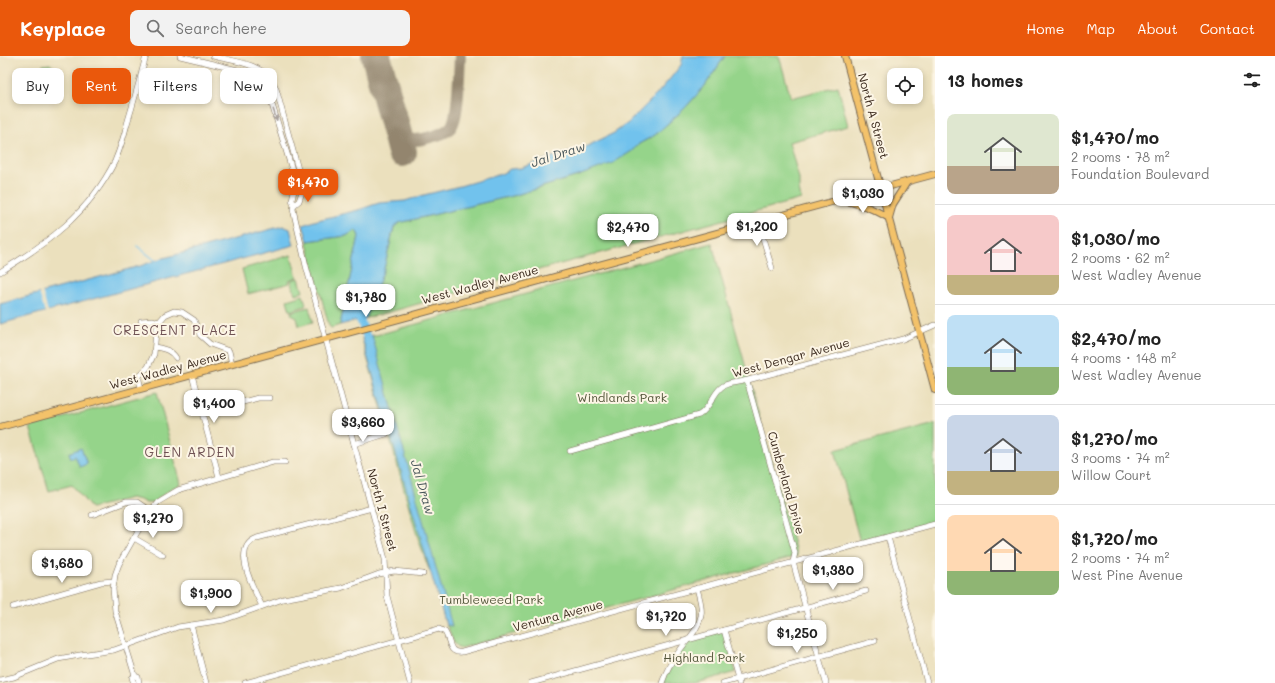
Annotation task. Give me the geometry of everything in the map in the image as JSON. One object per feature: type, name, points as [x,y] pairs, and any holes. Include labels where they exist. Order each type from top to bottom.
[{"type":"main road","name":"North A Street","points":[[845,56],[935,390]]},
{"type":"main road","name":"West Wadley Avenue","points":[[0,427],[935,174]]},
{"type":"main road","points":[[840,200],[858,203],[889,218],[893,204],[907,182]]},
{"type":"street","points":[[0,272],[42,245],[71,222],[90,201],[112,166],[120,149],[134,104],[146,56]]},
{"type":"street","name":"North I Street","points":[[180,56],[246,72],[255,77],[265,86],[293,173],[295,186],[292,200],[294,205],[293,209],[306,266],[385,559],[387,596],[410,683]]},
{"type":"street","points":[[213,56],[253,66],[263,72],[272,81],[277,92],[302,184],[299,201],[294,205]]},
{"type":"street","points":[[279,129],[287,128]]},
{"type":"street","points":[[758,222],[772,268]]},
{"type":"street","points":[[141,388],[139,376],[148,367],[154,354],[156,331],[159,322],[165,315],[174,311],[182,312],[194,320],[200,335],[210,344],[229,351],[232,364]]},
{"type":"street","points":[[141,321],[153,320],[159,322]]},
{"type":"street","name":"West Dengar Avenue","points":[[570,451],[700,415],[705,411],[718,391],[724,386],[903,339],[935,325]]},
{"type":"street","points":[[155,347],[165,349],[172,353],[176,358]]},
{"type":"street","points":[[192,375],[219,477]]},
{"type":"street","name":"Cumberland Drive","points":[[747,381],[795,553],[793,562],[826,683]]},
{"type":"street","points":[[202,413],[258,398],[270,398]]},
{"type":"street","points":[[354,444],[386,434]]},
{"type":"street","points":[[139,683],[138,677],[135,676],[115,611],[113,596],[114,581],[119,564],[150,510],[158,502],[170,494],[188,486],[273,462],[285,462]]},
{"type":"street","points":[[92,515],[126,502],[137,502],[150,510]]},
{"type":"street","points":[[262,606],[250,581],[245,562],[245,548],[249,542],[257,538],[372,508]]},
{"type":"street","name":"Ventura Avenue","points":[[245,683],[441,630],[447,634],[452,650],[456,653],[462,652],[935,524]]},
{"type":"street","points":[[888,537],[928,683]]},
{"type":"street","points":[[134,538],[163,555]]},
{"type":"street","points":[[0,680],[14,677],[58,659],[114,650],[168,630],[224,620],[291,597],[341,588],[386,573],[404,571],[424,574]]},
{"type":"street","points":[[13,607],[101,582],[114,581]]},
{"type":"street","points":[[662,683],[670,666],[696,629],[701,615],[701,604],[697,588]]},
{"type":"street","points":[[534,683],[866,591]]},
{"type":"street","points":[[191,625],[206,683]]},
{"type":"street","points":[[724,630],[738,681]]},
{"type":"street","points":[[723,683],[738,681],[875,641]]},
{"type":"street","points":[[134,683],[132,678],[135,676]]},
{"type":"green space","points":[[725,56],[779,56],[791,98],[838,86],[848,126],[789,142],[799,179],[801,199],[366,318],[384,269],[394,227],[399,223],[516,195],[581,175],[632,151],[637,145],[655,135],[685,108],[704,87]]},
{"type":"green space","points":[[50,64],[54,68],[40,68],[43,65]]},
{"type":"green space","points":[[356,230],[359,236],[340,325],[331,328],[329,326],[307,243],[308,241],[346,236]]},
{"type":"green space","name":"Windlands Park","points":[[712,243],[797,556],[461,648],[453,642],[446,625],[433,576],[428,567],[416,532],[362,339]]},
{"type":"green space","points":[[291,255],[297,277],[289,280],[290,283],[248,294],[242,269]]},
{"type":"green space","points":[[299,278],[303,292],[295,294],[291,280]]},
{"type":"green space","points":[[303,295],[306,304],[305,306],[290,311],[287,300]]},
{"type":"green space","points":[[309,307],[313,322],[299,326],[297,318],[292,315],[291,312]]},
{"type":"green space","points":[[157,392],[181,484],[172,488],[152,503],[146,503],[131,498],[91,508],[72,485],[49,491],[30,427]]},
{"type":"green space","points":[[935,424],[935,522],[860,542],[835,450]]},
{"type":"green space","name":"Highland Park","points":[[724,630],[736,672],[695,683],[664,683],[663,680],[688,640]]},
{"type":"water","points":[[683,56],[725,56],[704,87],[685,108],[655,135],[637,145],[632,151],[613,163],[581,175],[516,195],[399,223],[394,227],[384,269],[366,318],[340,325],[359,236],[356,230],[346,236],[308,241],[303,225],[379,203],[405,201],[579,150],[614,133],[628,123],[669,80],[681,65]]},
{"type":"water","points":[[283,226],[290,229],[294,245],[0,324],[0,304]]},
{"type":"water","points":[[372,335],[452,626],[446,625],[362,338]]},
{"type":"water","points":[[81,448],[87,464],[80,467],[75,456],[71,458],[69,453]]},
{"type":"pier","points":[[42,291],[48,312],[45,313],[39,292]]},
{"type":"waterway","points":[[137,246],[156,261]]},
{"type":"waterway","name":"Jal Draw","points":[[360,310],[359,317],[370,346]]},
{"type":"taxiway","points":[[395,126],[403,136],[413,140],[438,135],[451,127],[456,114],[460,56]]},
{"type":"runway","points":[[376,56],[402,152]]},
{"type":"district","name":"CRESCENT PLACE","points":[[175,330]]},
{"type":"district","name":"GLEN ARDEN","points":[[190,452]]},
{"type":"park label","name":"Tumbleweed Park","points":[[491,600]]}]
